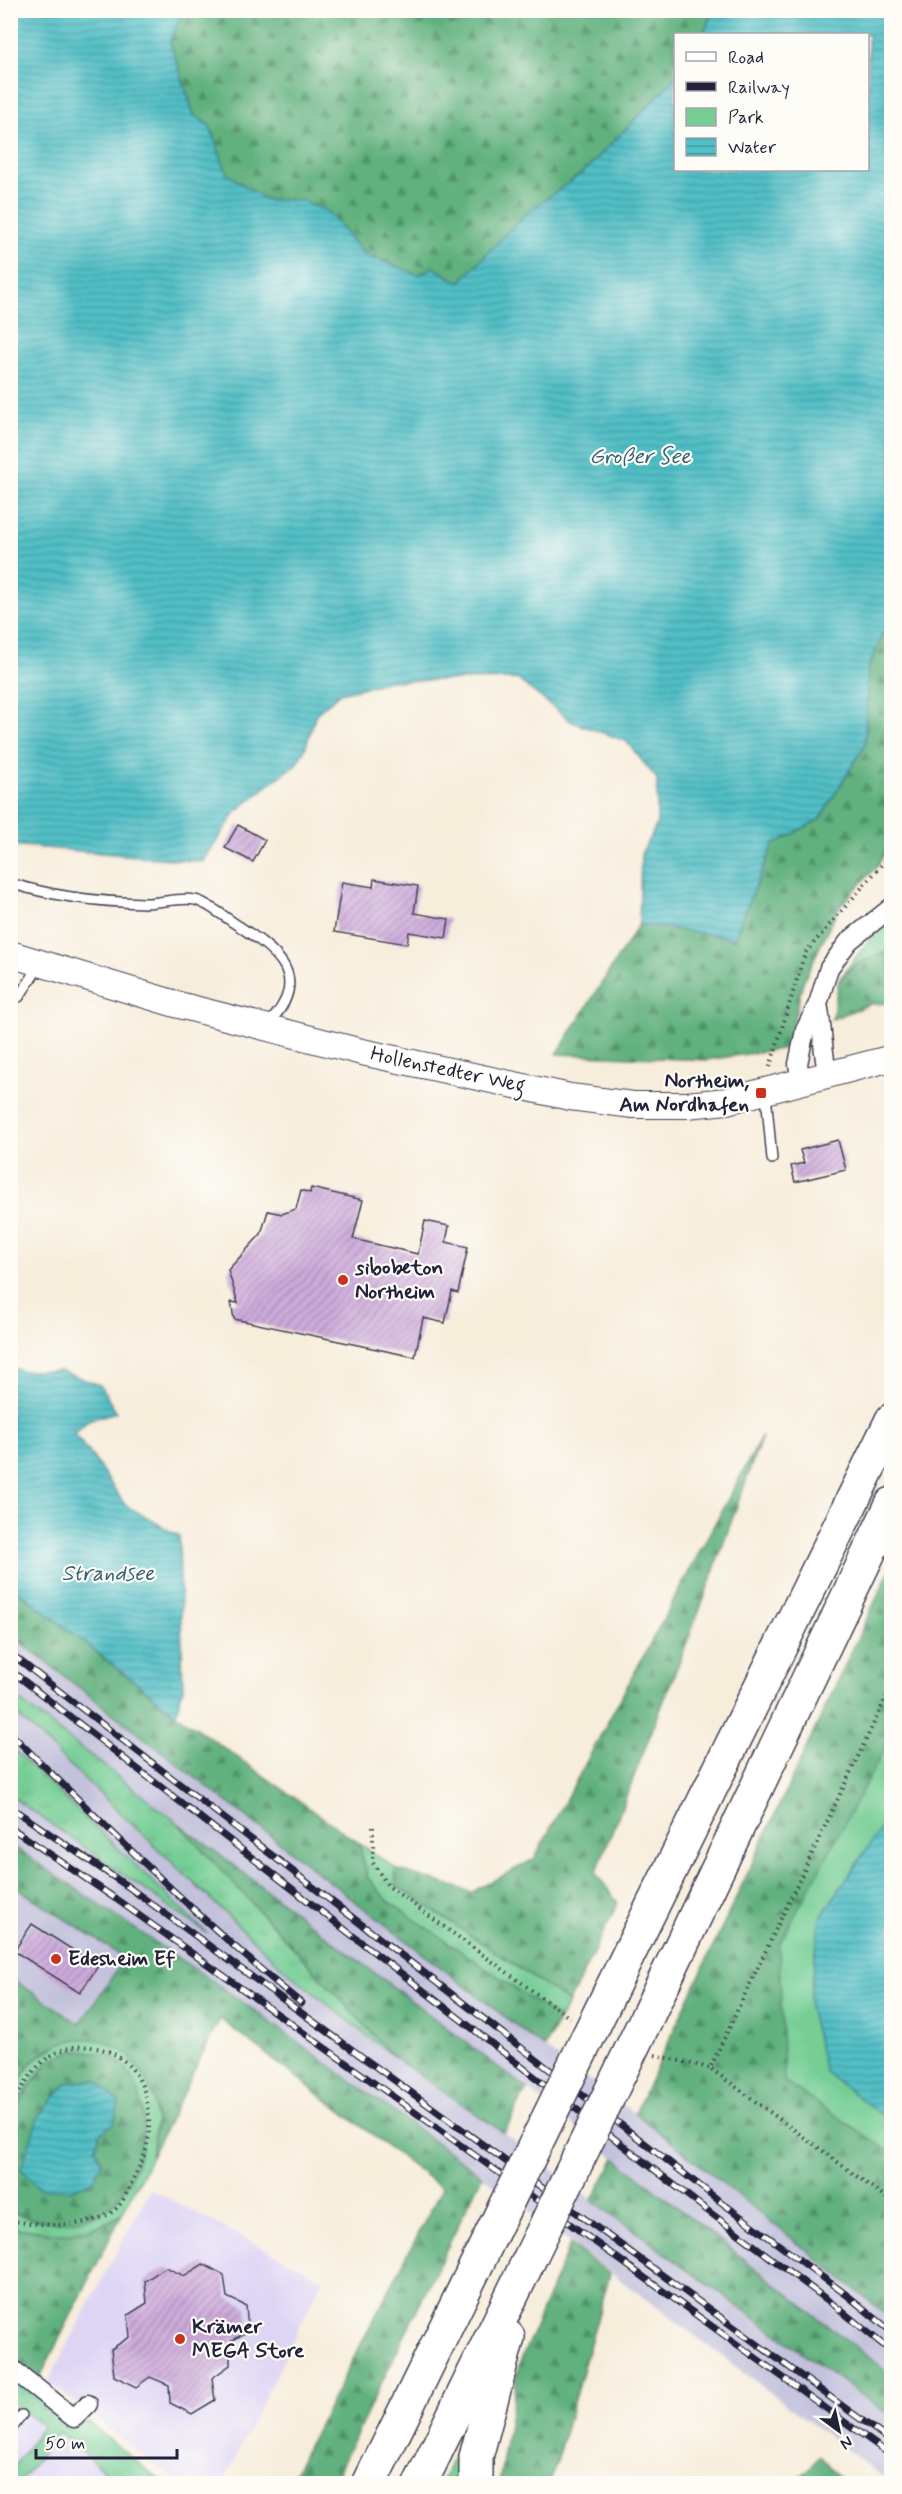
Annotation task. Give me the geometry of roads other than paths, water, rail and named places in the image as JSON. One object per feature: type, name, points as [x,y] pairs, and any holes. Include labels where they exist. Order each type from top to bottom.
[{"type":"highway","points":[[369,2484],[891,1420]]},
{"type":"highway","points":[[420,2484],[648,2014],[891,1504]]},
{"type":"highway","points":[[476,2484],[476,2457],[529,2260]]},
{"type":"main road","name":"Hollenstedter Weg","points":[[10,954],[264,1028],[570,1098],[633,1105],[687,1105],[727,1101],[768,1082],[800,1074],[828,1076],[891,1058]]},
{"type":"street","points":[[800,1074],[805,1030],[818,1004],[830,968],[849,941],[891,907]]},
{"type":"street","points":[[818,1004],[823,1055],[828,1076]]},
{"type":"street","points":[[10,2367],[74,2418],[88,2404]]},
{"type":"lane","points":[[10,884],[44,894],[98,901],[148,903],[195,900],[256,937],[281,957],[289,976],[288,993],[278,1013],[264,1028]]},
{"type":"lane","points":[[10,995],[19,997],[41,963]]},
{"type":"lane","points":[[768,1082],[772,1160]]},
{"type":"lane","points":[[10,2431],[22,2415]]},
{"type":"water","name":"Großer See","points":[[10,11],[184,11],[170,41],[194,115],[210,126],[227,174],[266,200],[301,200],[327,211],[364,254],[419,275],[433,267],[459,283],[523,216],[585,171],[674,79],[674,171],[869,171],[869,33],[704,33],[712,11],[891,11],[891,615],[868,669],[865,745],[820,819],[773,845],[734,938],[639,924],[641,854],[657,824],[657,779],[626,741],[572,722],[517,679],[391,681],[340,693],[316,714],[305,749],[295,766],[236,812],[203,862],[11,845]]},
{"type":"water","name":"Strandsee","points":[[11,1368],[23,1371],[61,1371],[100,1385],[116,1412],[88,1420],[74,1434],[95,1460],[125,1505],[179,1536],[183,1689],[176,1714],[11,1585]]},
{"type":"water","points":[[891,1813],[891,2122],[825,2072],[809,2007],[820,1918]]},
{"type":"water","points":[[97,2080],[119,2103],[114,2123],[101,2133],[95,2148],[102,2163],[93,2181],[70,2190],[39,2188],[21,2169],[39,2115],[67,2083]]},
{"type":"railway","points":[[10,1653],[892,2332]]},
{"type":"railway","points":[[10,1670],[892,2352]]},
{"type":"railway","points":[[10,1733],[189,1905],[301,2003]]},
{"type":"railway","points":[[10,1807],[127,1886],[892,2442]]},
{"type":"railway","points":[[10,1827],[116,1899],[405,2105],[892,2456]]},
{"type":"place","name":"Northeim, Am Nordhafen","points":[[761,1093]]},
{"type":"place","name":"sibobeton Northeim","points":[[343,1280]]},
{"type":"place","name":"Edesheim Ef","points":[[56,1959]]},
{"type":"place","name":"Krämer MEGA Store","points":[[180,2339]]}]
